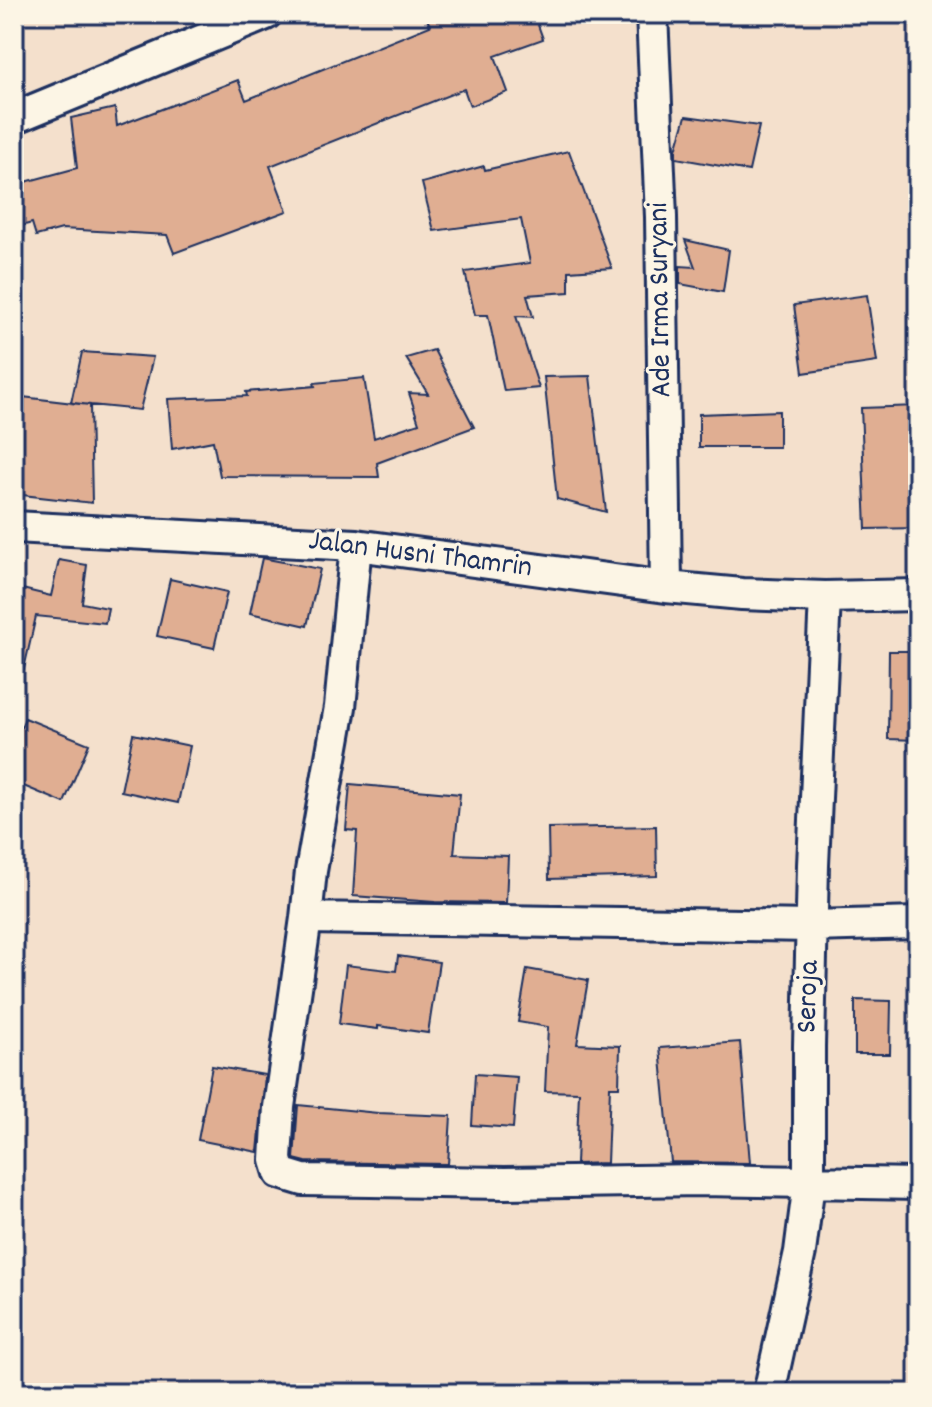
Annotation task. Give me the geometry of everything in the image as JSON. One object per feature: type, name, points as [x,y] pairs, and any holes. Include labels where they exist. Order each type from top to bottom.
[{"type":"street","points":[[14,118],[266,14]]},
{"type":"street","name":"Ade Irma Suryani","points":[[652,14],[661,217],[666,587]]},
{"type":"street","name":"Jalan Husni Thamrin","points":[[14,527],[356,545],[666,587],[742,594],[825,597],[918,595]]},
{"type":"street","points":[[356,545],[340,707],[311,871],[279,1107],[276,1160],[280,1173],[303,1180],[505,1183],[701,1180],[918,1184]]},
{"type":"street","name":"Seroja","points":[[769,1393],[800,1252],[809,1183],[812,926],[825,597]]},
{"type":"street","points":[[306,918],[812,926],[918,923]]},
{"type":"building","points":[[425,14],[534,14],[543,39],[495,56],[508,92],[470,106],[464,89],[270,166],[287,211],[174,253],[167,235],[62,229],[36,236],[32,223],[14,228],[14,185],[77,168],[71,118],[115,108],[117,126],[238,80],[246,100],[430,26]]},
{"type":"building","points":[[686,116],[759,126],[749,171],[676,158]]},
{"type":"building","points":[[569,151],[612,268],[569,271],[569,292],[527,295],[533,317],[516,316],[539,388],[504,391],[488,315],[475,315],[465,272],[530,263],[521,219],[434,231],[422,183],[484,166],[485,170]]},
{"type":"building","points":[[685,240],[729,250],[723,292],[680,284],[680,266],[695,267]]},
{"type":"building","points":[[867,295],[877,362],[803,373],[794,305]]},
{"type":"building","points":[[434,350],[474,427],[377,463],[379,477],[220,476],[213,441],[172,449],[168,399],[247,396],[246,392],[315,386],[314,383],[364,378],[374,438],[419,423],[409,393],[428,394],[406,358]]},
{"type":"building","points":[[82,352],[153,357],[140,410],[71,403]]},
{"type":"building","points":[[590,376],[606,512],[557,499],[544,377]]},
{"type":"building","points":[[14,396],[90,405],[92,503],[14,494]]},
{"type":"building","points":[[918,406],[918,528],[866,529],[861,408]]},
{"type":"building","points":[[779,411],[779,447],[699,447],[699,414]]},
{"type":"building","points":[[262,558],[320,569],[307,626],[250,613]]},
{"type":"building","points":[[59,560],[87,565],[82,603],[108,608],[105,623],[36,616],[24,669],[14,668],[14,587],[51,596]]},
{"type":"building","points":[[170,579],[227,592],[214,648],[157,636]]},
{"type":"building","points":[[889,651],[918,651],[918,740],[888,739]]},
{"type":"building","points":[[25,718],[89,744],[64,803],[14,782],[14,744]]},
{"type":"building","points":[[133,734],[190,746],[178,803],[121,791]]},
{"type":"building","points":[[350,784],[460,794],[454,854],[508,856],[506,903],[353,896],[357,831],[346,830]]},
{"type":"building","points":[[656,826],[657,876],[549,879],[548,828]]},
{"type":"building","points":[[398,956],[439,962],[428,1033],[339,1024],[346,965],[396,971]]},
{"type":"building","points":[[527,969],[588,980],[577,1044],[620,1046],[619,1087],[610,1087],[607,1163],[576,1164],[579,1092],[545,1091],[548,1027],[518,1022]]},
{"type":"building","points":[[855,1000],[891,1001],[890,1054],[855,1054]]},
{"type":"building","points":[[740,1042],[750,1163],[671,1162],[660,1048]]},
{"type":"building","points":[[212,1066],[265,1075],[258,1152],[198,1140]]},
{"type":"building","points":[[475,1074],[517,1077],[513,1128],[472,1125]]},
{"type":"building","points":[[298,1105],[451,1116],[448,1164],[306,1162],[294,1159]]}]
